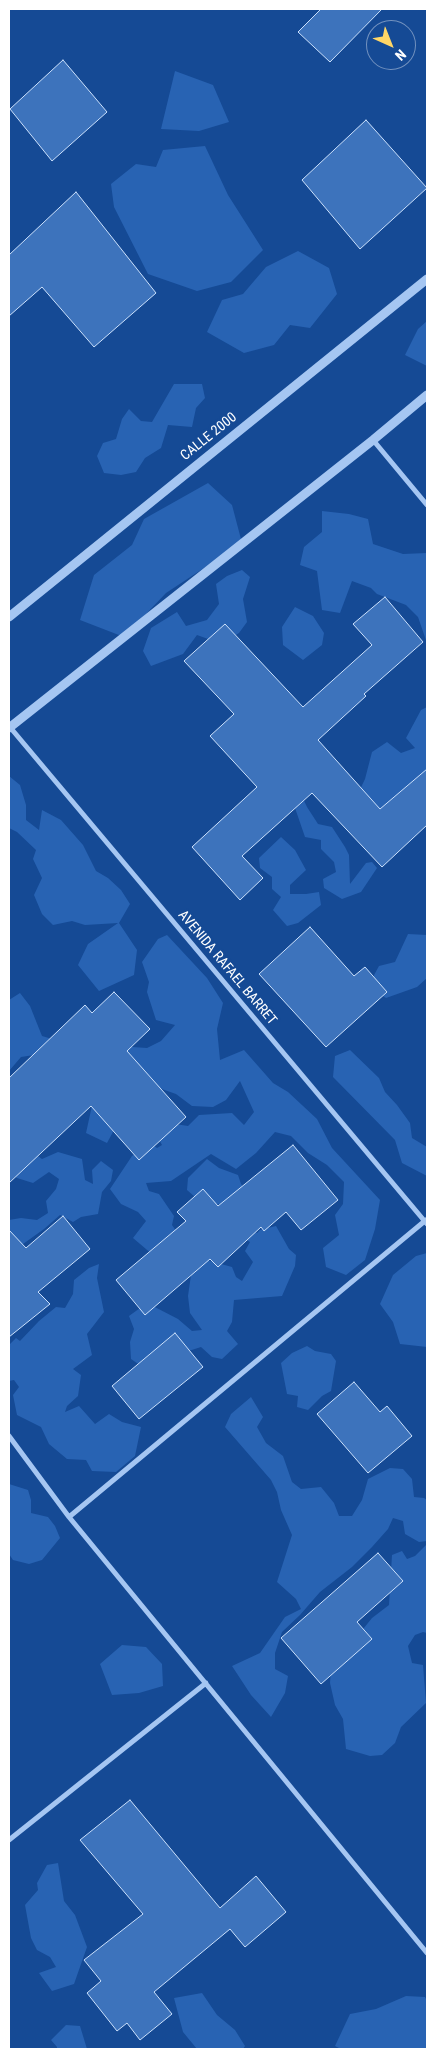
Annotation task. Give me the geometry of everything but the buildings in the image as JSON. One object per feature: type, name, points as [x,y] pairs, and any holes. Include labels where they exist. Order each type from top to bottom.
[{"type":"street","name":"CALLE 2000","points":[[9,617],[427,279]]},
{"type":"street","points":[[9,727],[373,440],[427,395]]},
{"type":"street","points":[[373,440],[427,505]]},
{"type":"street","name":"AVENIDA RAFAEL BARRET","points":[[9,727],[427,1222]]},
{"type":"street","points":[[69,1517],[427,1222]]},
{"type":"street","points":[[9,1436],[69,1517],[427,1954]]},
{"type":"street","points":[[9,1840],[206,1683]]},
{"type":"shaded area","points":[[175,71],[213,85],[229,122],[199,131],[161,129]]},
{"type":"shaded area","points":[[205,146],[228,195],[263,250],[231,282],[197,291],[148,274],[114,207],[111,184],[136,164],[156,167],[163,150]]},
{"type":"shaded area","points":[[298,251],[329,268],[337,294],[310,328],[290,325],[274,345],[244,353],[207,332],[222,300],[243,294],[266,267]]},
{"type":"shaded area","points":[[427,321],[427,366],[405,355],[418,329]]},
{"type":"shaded area","points":[[174,384],[202,384],[205,398],[196,408],[192,427],[168,425],[161,448],[145,458],[136,472],[121,475],[104,473],[97,456],[103,443],[116,439],[122,419],[129,409],[141,421],[152,422]]},
{"type":"shaded area","points":[[208,483],[232,505],[242,543],[166,593],[124,637],[80,620],[94,575],[132,545],[144,519]]},
{"type":"shaded area","points":[[322,511],[349,514],[368,519],[373,544],[403,554],[427,553],[427,643],[418,617],[406,605],[377,594],[371,588],[352,581],[340,613],[322,610],[317,571],[300,565],[304,547],[322,532]]},
{"type":"shaded area","points":[[242,570],[250,577],[243,599],[247,622],[239,633],[222,644],[197,635],[183,654],[151,666],[143,651],[151,628],[177,612],[186,626],[207,620],[219,604],[216,584],[227,576]]},
{"type":"shaded area","points":[[295,607],[313,616],[324,633],[322,645],[303,660],[283,645],[282,627]]},
{"type":"shaded area","points":[[427,707],[427,783],[418,798],[398,814],[354,802],[365,779],[372,752],[387,742],[401,753],[415,748],[406,738],[421,710]]},
{"type":"shaded area","points":[[9,776],[20,785],[26,805],[26,820],[39,830],[42,810],[61,820],[83,845],[96,871],[108,878],[121,890],[130,904],[119,923],[137,950],[134,975],[99,991],[78,965],[88,944],[118,923],[85,925],[72,921],[53,925],[42,914],[34,895],[42,878],[33,859],[36,850],[17,832],[9,828]]},
{"type":"shaded area","points":[[297,786],[318,824],[332,827],[345,847],[349,855],[350,884],[366,863],[372,862],[377,868],[361,892],[342,899],[324,888],[323,879],[336,872],[334,862],[321,849],[321,840],[305,837],[295,808],[290,803]]},
{"type":"shaded area","points":[[281,837],[295,850],[306,870],[290,885],[290,894],[319,892],[321,905],[298,923],[287,926],[273,910],[281,897],[272,889],[272,877],[260,868],[259,858]]},
{"type":"shaded area","points":[[408,934],[427,935],[427,978],[417,987],[386,998],[368,986],[379,966],[395,962]]},
{"type":"shaded area","points":[[167,935],[207,978],[223,1003],[217,1029],[220,1060],[244,1050],[273,1083],[288,1092],[317,1119],[332,1148],[380,1200],[375,1229],[365,1260],[346,1275],[326,1267],[323,1248],[339,1235],[335,1215],[343,1204],[344,1182],[327,1165],[308,1153],[291,1136],[275,1132],[256,1153],[236,1169],[211,1154],[171,1181],[146,1183],[149,1191],[159,1194],[174,1216],[172,1225],[179,1235],[153,1255],[133,1238],[146,1221],[138,1212],[121,1204],[110,1189],[132,1156],[150,1143],[157,1148],[162,1145],[157,1136],[169,1123],[188,1126],[199,1115],[232,1113],[244,1125],[254,1112],[240,1081],[226,1100],[213,1107],[192,1106],[176,1094],[156,1087],[121,1117],[107,1143],[86,1133],[95,1092],[118,1046],[147,1048],[161,1041],[175,1025],[156,1020],[147,992],[149,982],[142,962],[158,939]]},
{"type":"shaded area","points":[[20,993],[30,1006],[42,1036],[59,1041],[34,1055],[21,1057],[9,1071],[9,1000]]},
{"type":"shaded area","points":[[350,1050],[379,1078],[385,1092],[410,1123],[412,1138],[427,1147],[427,1176],[402,1163],[395,1140],[333,1077],[335,1056]]},
{"type":"shaded area","points":[[26,1147],[42,1159],[58,1152],[82,1159],[85,1180],[93,1184],[92,1170],[101,1161],[113,1170],[111,1181],[102,1192],[98,1214],[81,1217],[73,1222],[60,1215],[16,1249],[9,1248],[9,1220],[21,1218],[37,1220],[48,1213],[46,1201],[56,1189],[59,1179],[49,1172],[33,1183],[17,1178],[9,1172],[9,1150]]},
{"type":"shaded area","points":[[207,1159],[219,1168],[238,1175],[241,1184],[247,1192],[249,1229],[257,1233],[260,1230],[276,1226],[289,1249],[296,1255],[295,1266],[282,1296],[234,1300],[232,1322],[227,1331],[238,1344],[222,1359],[212,1357],[201,1347],[170,1357],[147,1370],[131,1359],[130,1342],[134,1329],[129,1316],[147,1303],[178,1319],[192,1331],[202,1330],[190,1313],[188,1296],[191,1275],[183,1261],[199,1258],[232,1267],[236,1277],[242,1281],[253,1262],[245,1251],[250,1242],[233,1232],[222,1204],[203,1204],[187,1190],[188,1178]]},
{"type":"shaded area","points":[[427,1253],[427,1347],[400,1344],[393,1322],[380,1304],[393,1275],[416,1256]]},
{"type":"shaded area","points":[[99,1264],[97,1278],[104,1312],[87,1334],[92,1355],[73,1369],[81,1375],[78,1396],[67,1406],[65,1412],[79,1406],[95,1424],[109,1414],[122,1422],[141,1427],[135,1456],[116,1472],[92,1471],[86,1460],[67,1459],[49,1444],[41,1427],[17,1415],[13,1395],[19,1387],[14,1380],[9,1381],[9,1345],[16,1338],[20,1341],[56,1307],[65,1308],[73,1294],[74,1280],[89,1268]]},
{"type":"shaded area","points":[[307,1346],[315,1351],[331,1354],[336,1361],[331,1391],[322,1396],[308,1410],[297,1407],[298,1396],[287,1394],[281,1363],[292,1353]]},
{"type":"shaded area","points":[[251,1397],[263,1417],[257,1427],[266,1443],[283,1456],[292,1482],[301,1489],[321,1487],[334,1503],[339,1516],[352,1516],[362,1500],[368,1479],[390,1468],[403,1469],[412,1479],[414,1497],[427,1500],[427,1541],[419,1542],[405,1534],[403,1521],[393,1518],[388,1529],[372,1547],[352,1567],[320,1592],[282,1632],[275,1653],[275,1669],[288,1676],[285,1693],[271,1717],[251,1695],[232,1666],[260,1653],[285,1617],[301,1609],[296,1599],[277,1582],[292,1535],[281,1510],[277,1492],[271,1480],[225,1427],[231,1414]]},
{"type":"shaded area","points":[[9,1484],[28,1490],[31,1500],[31,1513],[48,1517],[55,1526],[60,1538],[42,1560],[29,1564],[13,1560],[9,1554]]},
{"type":"shaded area","points":[[427,1544],[427,1633],[423,1632],[415,1635],[408,1646],[412,1663],[423,1665],[426,1703],[401,1727],[395,1743],[382,1755],[370,1756],[346,1749],[343,1719],[335,1705],[330,1683],[332,1655],[351,1644],[372,1618],[389,1605],[392,1555],[402,1551],[407,1559],[415,1556]]},
{"type":"shaded area","points":[[122,1645],[146,1647],[162,1664],[163,1686],[139,1693],[112,1695],[100,1664]]},
{"type":"shaded area","points":[[58,1863],[64,1901],[75,1915],[87,1947],[74,1984],[52,1991],[39,1973],[56,1967],[50,1957],[37,1950],[31,1938],[25,1905],[38,1890],[37,1883],[47,1865]]},
{"type":"shaded area","points":[[202,1993],[217,2015],[235,2030],[245,2046],[243,2049],[197,2049],[183,2032],[174,1998]]},
{"type":"shaded area","points":[[406,1996],[425,1997],[427,2001],[427,2049],[341,2049],[335,2046],[350,2014],[376,2009]]},
{"type":"shaded area","points":[[66,2025],[80,2026],[87,2049],[57,2049],[51,2040]]}]
